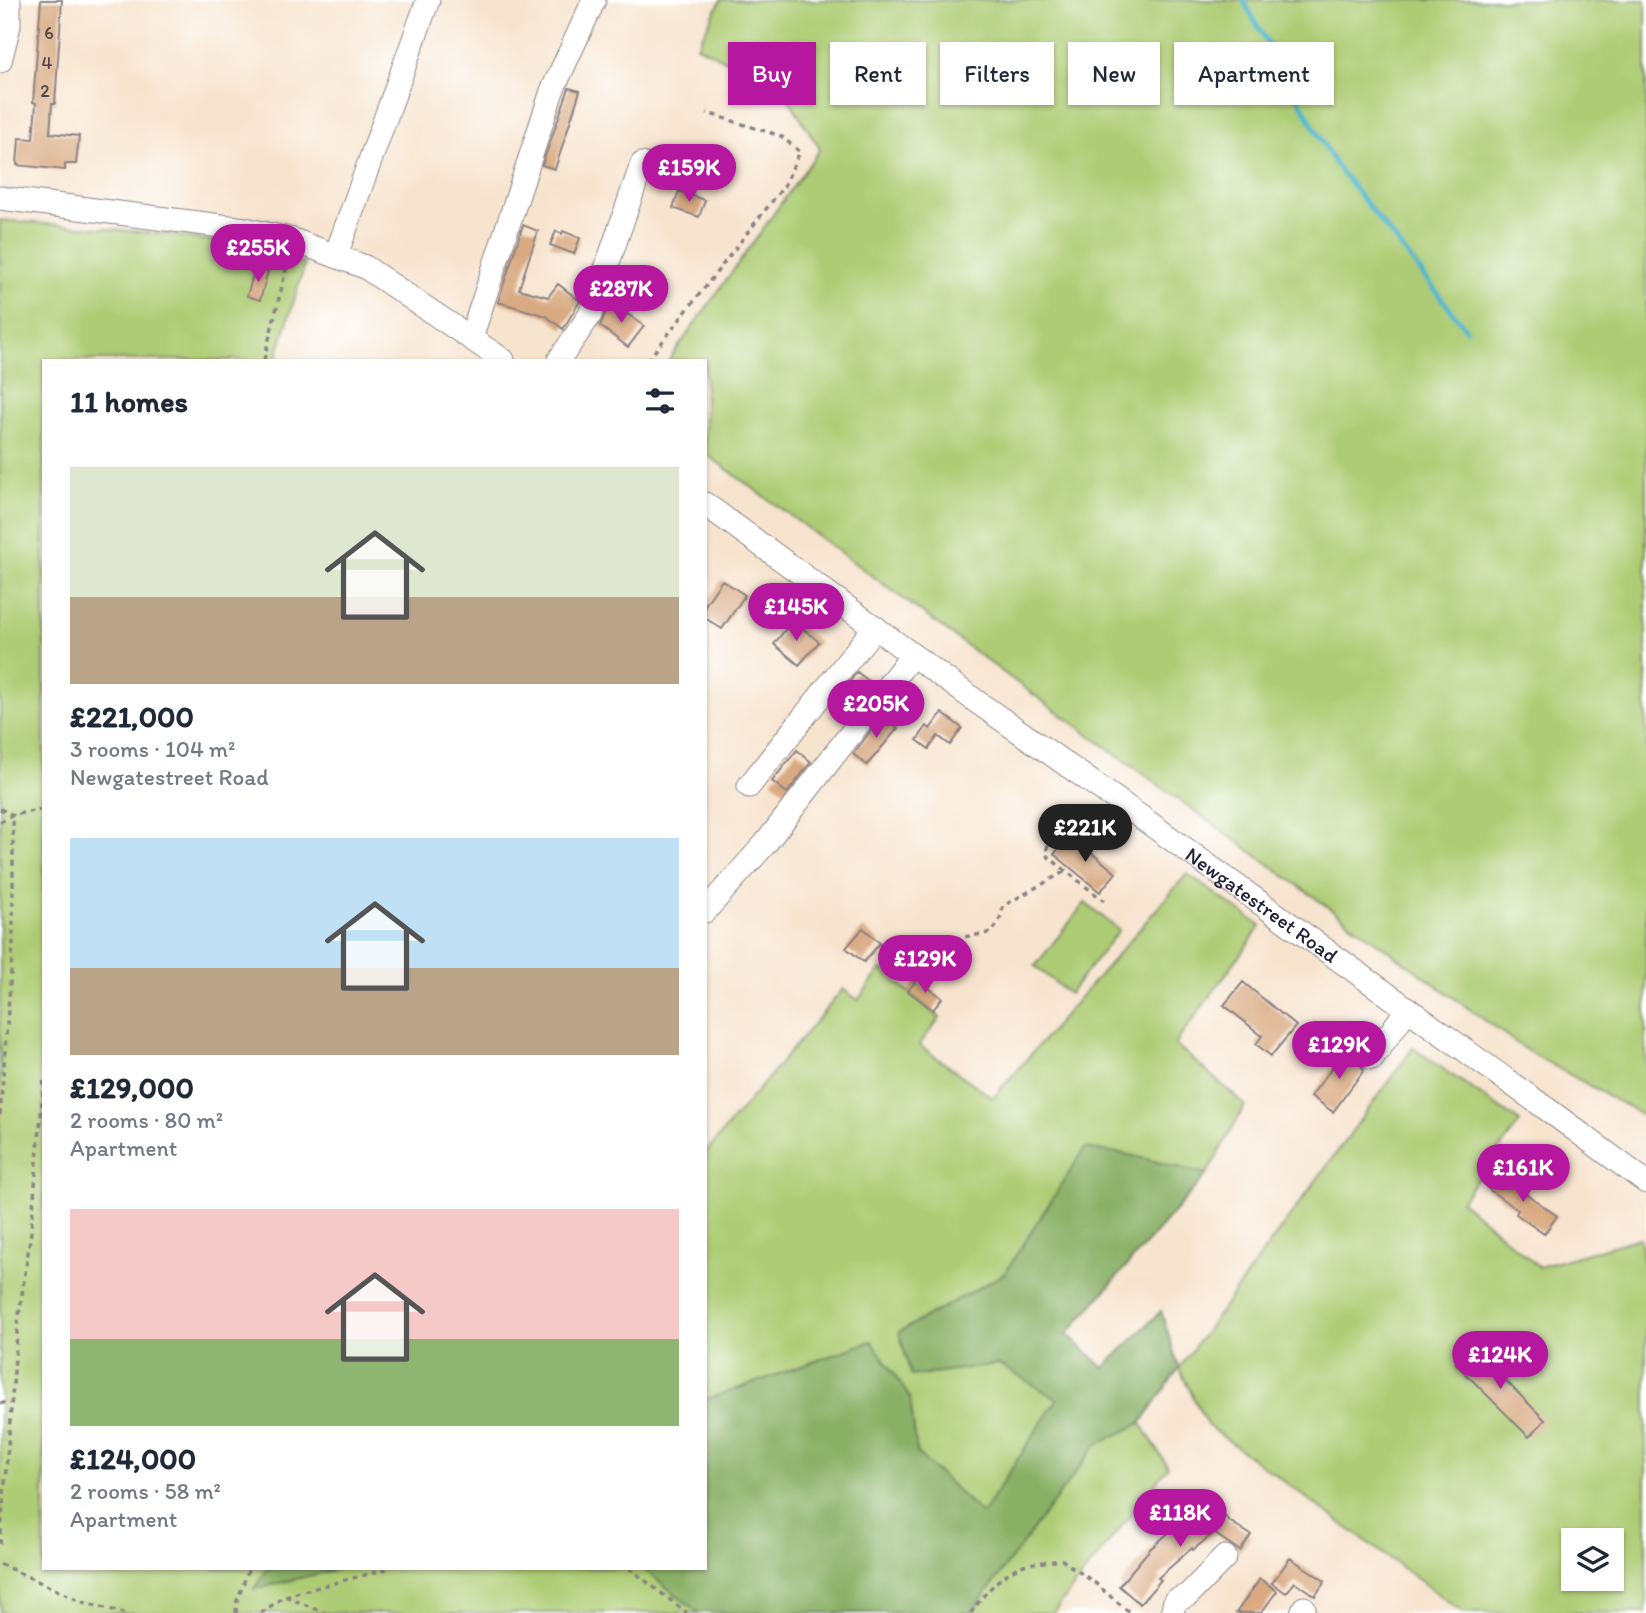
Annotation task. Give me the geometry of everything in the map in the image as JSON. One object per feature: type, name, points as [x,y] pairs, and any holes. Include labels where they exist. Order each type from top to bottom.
[{"type":"street","points":[[0,61],[9,26],[9,0]]},
{"type":"street","points":[[336,255],[428,0]]},
{"type":"street","points":[[471,338],[547,103],[594,0]]},
{"type":"street","points":[[560,359],[590,315],[642,163]]},
{"type":"street","points":[[0,198],[245,229],[293,240],[365,267],[502,359]]},
{"type":"street","name":"Newgatestreet Road","points":[[707,505],[1646,1182]]},
{"type":"street","points":[[749,786],[875,627]]},
{"type":"street","points":[[707,909],[773,834],[912,655]]},
{"type":"street","points":[[1372,1058],[1407,1010]]},
{"type":"street","points":[[1172,1613],[1175,1601],[1188,1595],[1225,1557]]},
{"type":"path","points":[[649,359],[784,186],[800,152],[781,136],[707,113]]},
{"type":"path","points":[[264,359],[293,240]]},
{"type":"path","points":[[0,809],[13,815]]},
{"type":"path","points":[[0,822],[13,815],[42,809]]},
{"type":"path","points":[[0,1115],[13,944],[13,815]]},
{"type":"path","points":[[1069,825],[1055,834],[1046,845],[1046,855],[1064,872],[1104,901]]},
{"type":"path","points":[[925,965],[946,945],[957,939],[985,936],[995,928],[1001,918],[1003,906],[1064,872]]},
{"type":"path","points":[[0,1544],[10,1403],[31,1232],[42,1103]]},
{"type":"path","points":[[0,1403],[10,1403]]},
{"type":"path","points":[[971,1613],[979,1600],[1000,1579],[1022,1566],[1062,1560],[1130,1613]]},
{"type":"path","points":[[0,1564],[83,1602],[124,1613]]},
{"type":"path","points":[[236,1613],[237,1601],[248,1570]]},
{"type":"path","points":[[261,1613],[285,1596],[383,1570]]},
{"type":"path","points":[[631,1570],[687,1613]]},
{"type":"path","points":[[285,1596],[325,1613]]},
{"type":"green space","points":[[721,0],[1646,0],[1646,1117],[1529,1052],[1023,687],[707,454],[707,359],[670,359],[820,149],[792,105],[816,105],[816,42],[728,42],[728,61],[697,46]]},
{"type":"green space","points":[[0,220],[192,238],[231,244],[305,264],[276,359],[42,359],[42,1570],[707,1570],[707,1151],[843,989],[858,1000],[881,969],[940,1018],[919,1045],[993,1098],[1187,874],[1261,926],[1175,1044],[1245,1105],[1207,1174],[1067,1334],[1104,1368],[1161,1311],[1174,1374],[1141,1423],[1168,1467],[1053,1613],[0,1613]]},
{"type":"green space","points":[[1085,903],[1119,930],[1069,994],[1035,966]]},
{"type":"green space","points":[[1413,1048],[1520,1122],[1461,1201],[1539,1267],[1640,1238],[1646,1278],[1646,1613],[1464,1613],[1207,1425],[1179,1368]]},
{"type":"green space","points":[[1085,1148],[1125,1154],[1207,1174],[1067,1334],[1104,1368],[1161,1311],[1179,1368],[1141,1423],[1096,1445],[971,1613],[699,1613],[645,1570],[707,1570],[707,1399],[872,1341],[910,1398],[917,1453],[982,1514],[1057,1399],[998,1364],[911,1376],[899,1332],[1004,1274]]},
{"type":"green space","points":[[267,1570],[334,1570],[254,1589]]},
{"type":"building","points":[[41,0],[62,0],[55,104],[52,104],[50,133],[79,136],[76,164],[65,164],[65,170],[17,165],[19,138],[33,139],[36,103],[33,102]]},
{"type":"building","points":[[569,88],[580,91],[555,169],[542,165]]},
{"type":"building","points":[[679,191],[705,200],[699,217],[673,208]]},
{"type":"building","points":[[523,225],[538,231],[519,289],[548,297],[558,284],[580,301],[563,329],[546,316],[498,302]]},
{"type":"building","points":[[556,231],[580,238],[574,254],[550,245]]},
{"type":"building","points":[[255,268],[268,272],[260,300],[247,296]]},
{"type":"building","points":[[610,301],[644,326],[628,347],[600,326]]},
{"type":"building","points":[[722,580],[745,595],[722,629],[707,619],[707,602]]},
{"type":"building","points":[[793,620],[819,642],[799,665],[774,644]]},
{"type":"building","points":[[857,672],[871,683],[854,703],[841,693]]},
{"type":"building","points":[[942,713],[962,728],[950,745],[938,736],[929,749],[917,740],[927,726],[930,729]]},
{"type":"building","points":[[883,715],[898,728],[867,765],[853,754]]},
{"type":"building","points":[[797,750],[811,762],[787,793],[772,781]]},
{"type":"building","points":[[1070,835],[1116,873],[1100,892],[1054,854]]},
{"type":"building","points":[[863,928],[880,943],[864,962],[846,948]]},
{"type":"building","points":[[917,979],[942,998],[933,1010],[908,991]]},
{"type":"building","points":[[1243,982],[1296,1026],[1271,1056],[1256,1044],[1262,1036],[1224,1005]]},
{"type":"building","points":[[1347,1048],[1358,1056],[1364,1070],[1333,1112],[1311,1096]]},
{"type":"building","points":[[1498,1173],[1557,1216],[1544,1234],[1516,1214],[1518,1210],[1487,1188]]},
{"type":"building","points":[[1471,1346],[1545,1420],[1529,1437],[1455,1363]]},
{"type":"building","points":[[1209,1503],[1218,1515],[1222,1512],[1228,1520],[1251,1535],[1240,1551],[1214,1533],[1158,1578],[1161,1580],[1140,1604],[1119,1586],[1150,1549]]},
{"type":"building","points":[[1290,1558],[1325,1581],[1315,1596],[1295,1582],[1286,1593],[1272,1583]]},
{"type":"building","points":[[1260,1579],[1277,1591],[1261,1613],[1236,1613]]},
{"type":"waterway","points":[[1243,0],[1335,164],[1466,329]]}]
